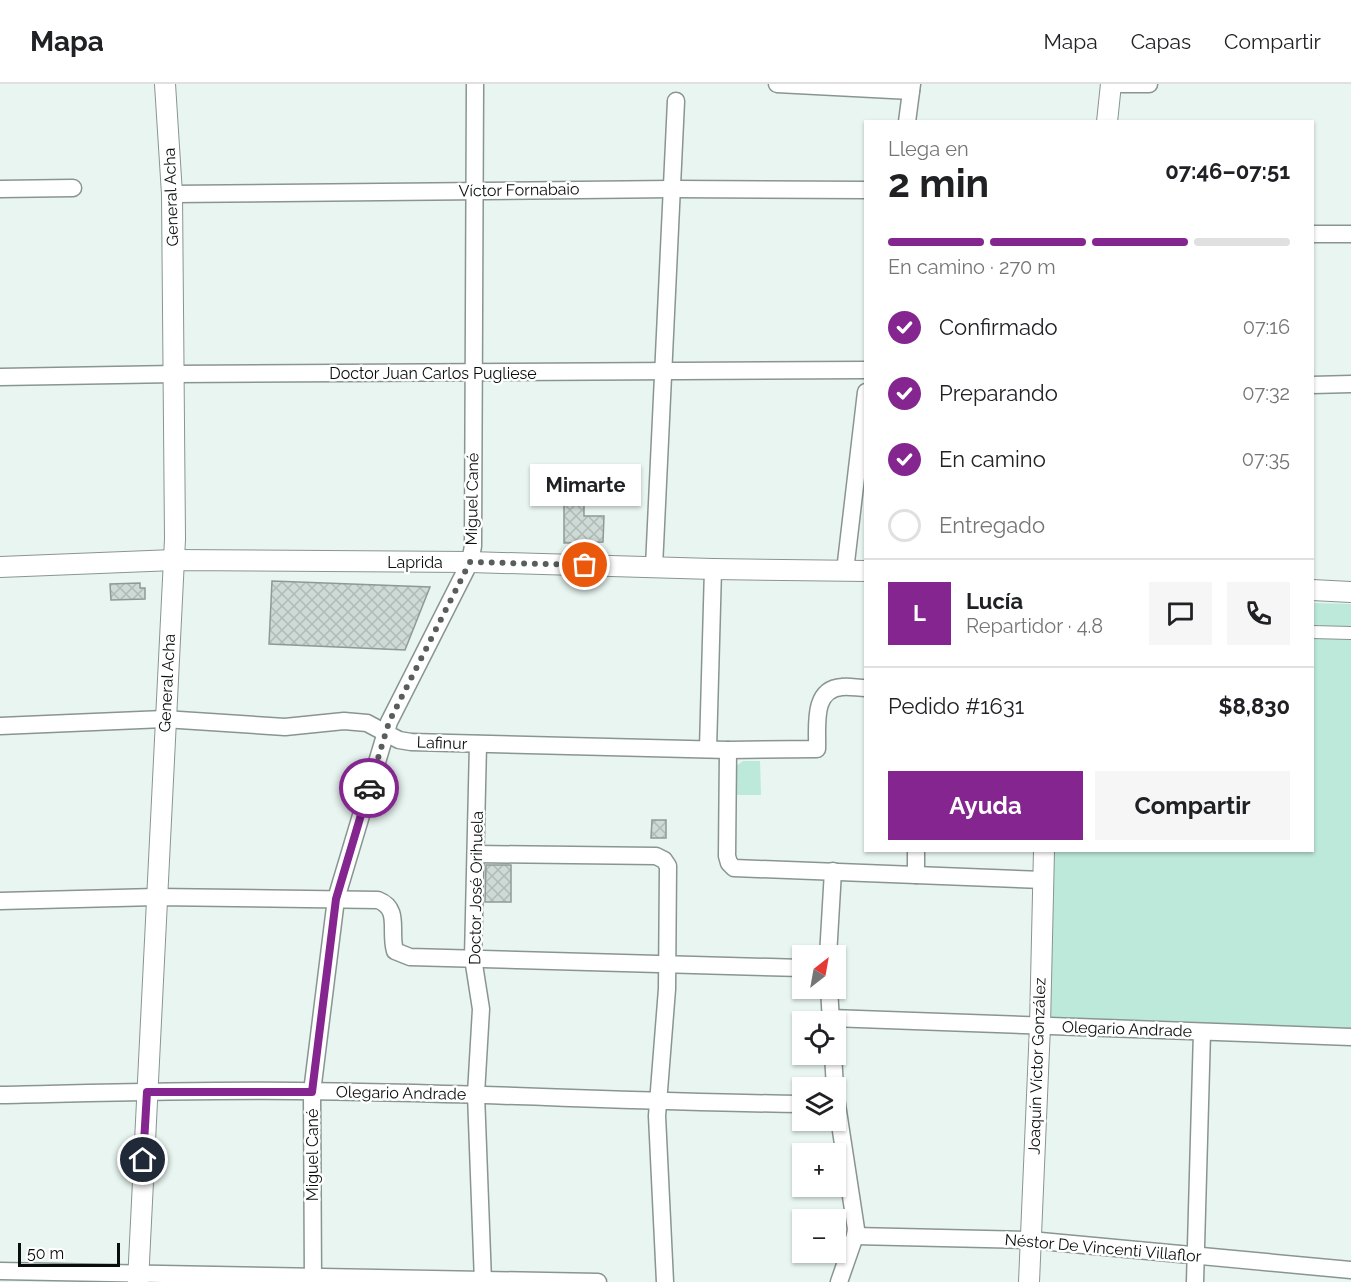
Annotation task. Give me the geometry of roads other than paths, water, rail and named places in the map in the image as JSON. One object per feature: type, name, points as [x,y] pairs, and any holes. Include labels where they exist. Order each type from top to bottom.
[{"type":"street","name":"General Acha","points":[[138,1277],[164,719],[174,560],[175,374],[172,195],[165,84]]},
{"type":"street","name":"Miguel Cané","points":[[312,1279],[312,1092],[336,899],[385,732],[470,562],[473,546],[475,84]]},
{"type":"street","points":[[777,84],[911,88],[907,120]]},
{"type":"street","points":[[1107,120],[1111,84],[1149,84]]},
{"type":"street","points":[[654,567],[676,101]]},
{"type":"street","points":[[0,189],[72,188]]},
{"type":"street","name":"Víctor Fornabaio","points":[[172,195],[673,189],[864,190]]},
{"type":"street","points":[[1314,234],[1351,234]]},
{"type":"street","name":"Doctor Juan Carlos Pugliese","points":[[0,377],[864,370]]},
{"type":"street","points":[[1314,385],[1351,384]]},
{"type":"street","points":[[845,571],[864,409]]},
{"type":"street","name":"Laprida","points":[[0,567],[174,560],[470,562],[864,571]]},
{"type":"street","points":[[708,749],[713,569]]},
{"type":"street","points":[[1314,590],[1351,592]]},
{"type":"street","points":[[1314,632],[1351,633]]},
{"type":"street","name":"Lafinur","points":[[0,726],[164,719],[285,727],[345,722],[368,723],[399,740],[411,742],[728,750],[817,749],[821,699],[828,691],[840,687],[864,688]]},
{"type":"street","name":"Doctor José Orihuela","points":[[478,744],[473,958],[481,1009],[476,1094],[482,1281]]},
{"type":"street","points":[[728,750],[727,856],[734,868],[1043,880]]},
{"type":"street","points":[[915,875],[916,852]]},
{"type":"street","name":"Joaquín Víctor González","points":[[1029,1282],[1040,1026],[1044,852]]},
{"type":"street","points":[[476,854],[656,856],[664,860],[668,866],[667,989],[657,1102],[665,1282]]},
{"type":"street","points":[[829,945],[833,871]]},
{"type":"street","points":[[0,901],[156,897],[378,900],[392,910],[392,942],[395,951],[410,957],[792,968]]},
{"type":"street","name":"Olegario Andrade","points":[[846,1020],[1351,1037]]},
{"type":"street","points":[[1195,1282],[1202,1032]]},
{"type":"street","name":"Olegario Andrade","points":[[0,1095],[312,1092],[476,1094],[657,1102],[792,1104]]},
{"type":"street","points":[[840,1131],[855,1220],[855,1236],[840,1282]]},
{"type":"street","name":"Néstor De Vincenti Villaflor","points":[[855,1236],[1030,1240],[1351,1270]]},
{"type":"street","points":[[0,1271],[138,1277],[598,1282]]},
{"type":"place","name":"Mimarte","points":[[585,565]]}]
